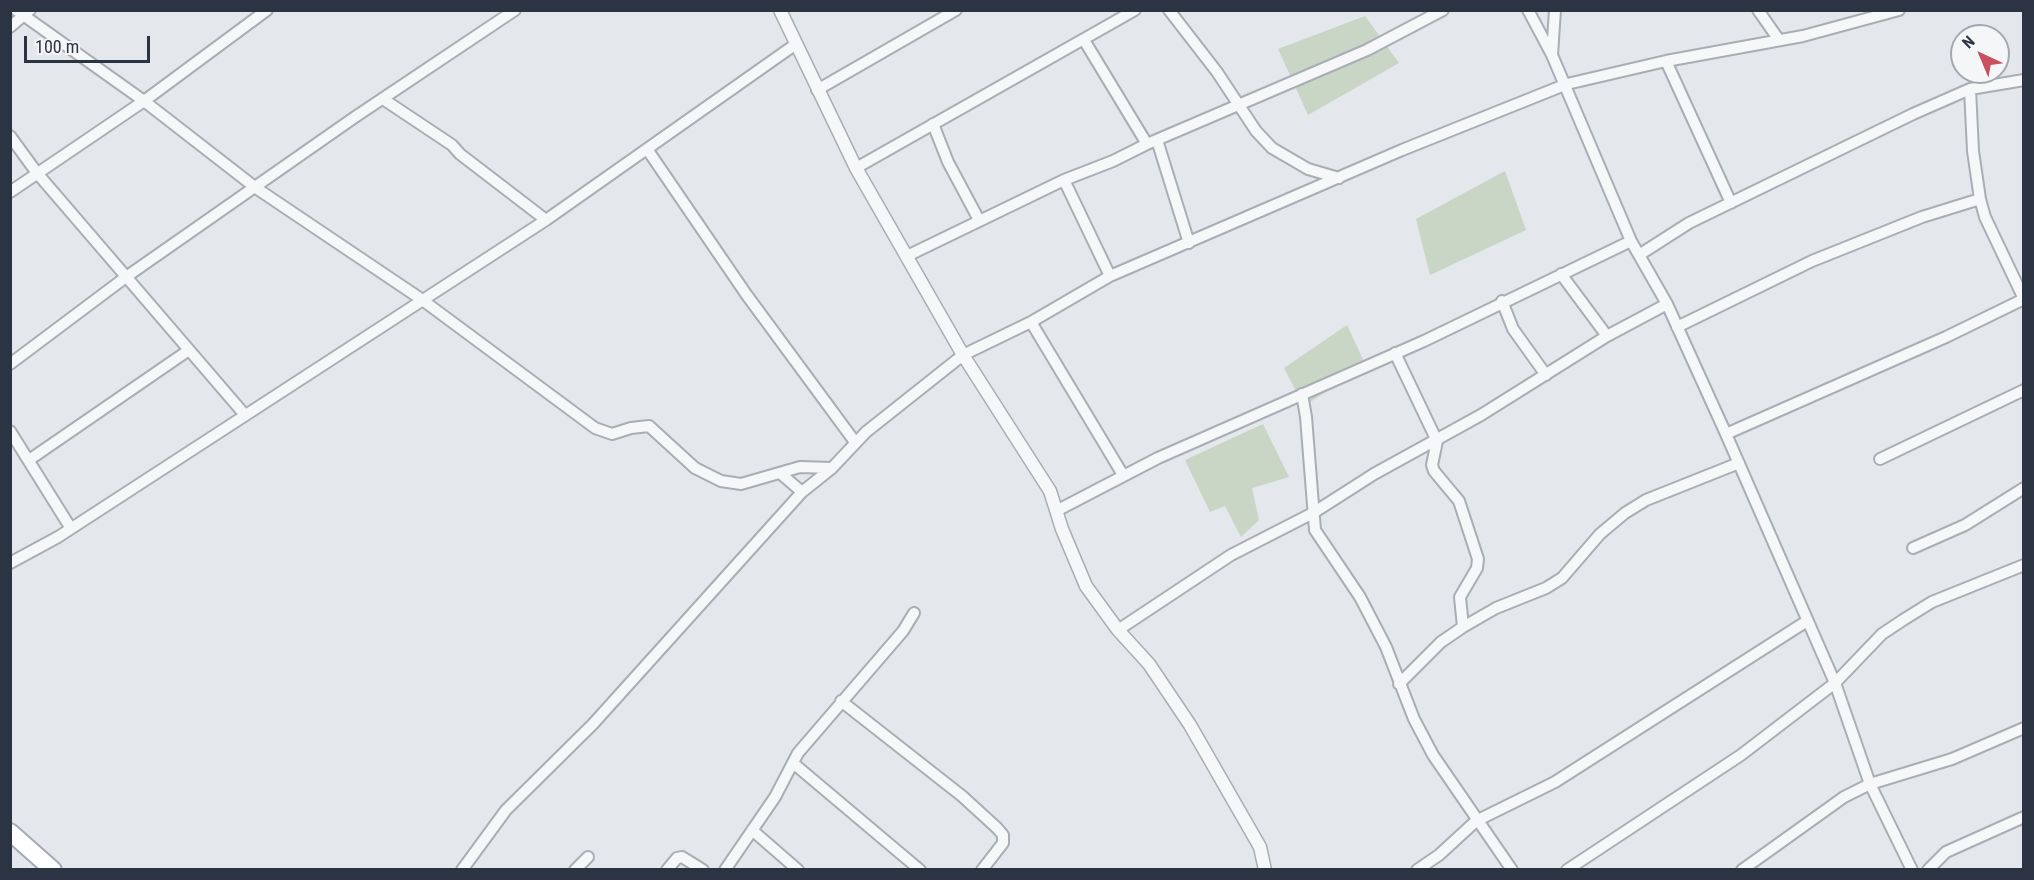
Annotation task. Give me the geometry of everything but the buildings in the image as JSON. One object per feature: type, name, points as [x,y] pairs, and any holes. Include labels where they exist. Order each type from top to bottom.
[{"type":"main road","points":[[10,832],[53,870]]},
{"type":"street","points":[[10,192],[144,101],[267,10]]},
{"type":"street","points":[[10,364],[126,277],[515,10]]},
{"type":"street","points":[[780,10],[856,168],[963,355],[1032,460],[1058,510],[1062,529],[1086,586],[1118,630],[1149,664],[1190,725],[1260,848],[1265,870]]},
{"type":"street","points":[[817,90],[956,10]]},
{"type":"street","points":[[1169,10],[1240,104],[1256,131],[1272,148],[1308,169],[1339,178]]},
{"type":"street","points":[[907,256],[1064,180],[1113,161],[1367,50],[1428,14],[1443,10]]},
{"type":"street","points":[[1528,10],[1567,84],[1631,241],[1667,304],[1726,434],[1835,682],[1870,784],[1912,870]]},
{"type":"street","points":[[1552,56],[1555,10]]},
{"type":"street","points":[[1758,10],[1779,40]]},
{"type":"street","points":[[462,870],[506,810],[593,724],[802,492],[832,468],[855,442],[963,355],[1031,322],[1110,276],[1567,84],[1666,61],[1779,40],[1899,10]]},
{"type":"street","points":[[856,168],[1133,11]]},
{"type":"street","points":[[10,27],[23,12],[144,101],[256,188],[422,299],[564,406],[605,433],[612,434],[631,428],[649,426],[695,468],[721,481],[741,484],[800,467],[832,468]]},
{"type":"street","points":[[1084,39],[1152,142],[1189,243]]},
{"type":"street","points":[[10,563],[58,537],[70,526],[546,220],[796,44]]},
{"type":"street","points":[[1666,61],[1731,203]]},
{"type":"street","points":[[1639,255],[1689,223],[1913,114],[1970,90],[2024,80]]},
{"type":"street","points":[[1726,434],[1946,337],[2024,299],[1985,217],[1980,199],[1973,150],[1970,90]]},
{"type":"street","points":[[383,99],[452,145],[460,154],[546,220]]},
{"type":"street","points":[[933,124],[948,162],[979,220]]},
{"type":"street","points":[[10,136],[37,173],[245,415]]},
{"type":"street","points":[[647,149],[746,294],[855,442]]},
{"type":"street","points":[[1064,180],[1110,276]]},
{"type":"street","points":[[1677,327],[1812,261],[1922,217],[1980,199]]},
{"type":"street","points":[[1058,510],[1122,475],[1395,353],[1631,241]]},
{"type":"street","points":[[1561,274],[1607,336]]},
{"type":"street","points":[[1502,301],[1513,329],[1546,375]]},
{"type":"street","points":[[1118,630],[1231,555],[1313,513],[1374,474],[1437,441],[1607,336],[1667,304]]},
{"type":"street","points":[[1031,322],[1122,475]]},
{"type":"street","points":[[29,460],[189,350]]},
{"type":"street","points":[[1395,353],[1437,441],[1432,465],[1434,471],[1460,501],[1478,559],[1477,568],[1460,597],[1463,627]]},
{"type":"street","points":[[1880,459],[2024,390]]},
{"type":"street","points":[[1302,394],[1315,530],[1360,597],[1386,647],[1399,684],[1433,755],[1476,821],[1512,870]]},
{"type":"street","points":[[10,431],[70,526]]},
{"type":"street","points":[[1399,684],[1441,642],[1463,627],[1496,608],[1546,588],[1562,578],[1600,534],[1625,513],[1646,500],[1738,463]]},
{"type":"street","points":[[780,473],[802,492]]},
{"type":"street","points":[[1913,548],[1965,525],[2024,488]]},
{"type":"street","points":[[1567,870],[1741,755],[1835,682],[1882,634],[1932,602],[2024,565]]},
{"type":"street","points":[[725,870],[775,797],[798,753],[903,631],[914,613]]},
{"type":"street","points":[[1417,870],[1439,855],[1476,821],[1555,782],[1807,621]]},
{"type":"street","points":[[841,701],[962,796],[997,828],[1003,836],[1003,843],[982,870]]},
{"type":"street","points":[[1742,870],[1830,805],[1870,784],[1952,759],[2024,728]]},
{"type":"street","points":[[793,762],[920,870]]},
{"type":"street","points":[[1928,870],[1946,852],[2024,817]]},
{"type":"street","points":[[752,830],[798,870]]},
{"type":"street","points":[[575,870],[588,857]]},
{"type":"street","points":[[667,870],[677,858],[682,857],[703,870]]},
{"type":"green space","points":[[1365,16],[1399,63],[1308,115],[1278,49]]},
{"type":"green space","points":[[1505,171],[1526,230],[1430,275],[1416,219]]},
{"type":"green space","points":[[1347,325],[1366,366],[1304,406],[1284,368]]},
{"type":"green space","points":[[1263,424],[1289,477],[1252,488],[1259,520],[1241,537],[1225,506],[1210,512],[1185,460]]}]
